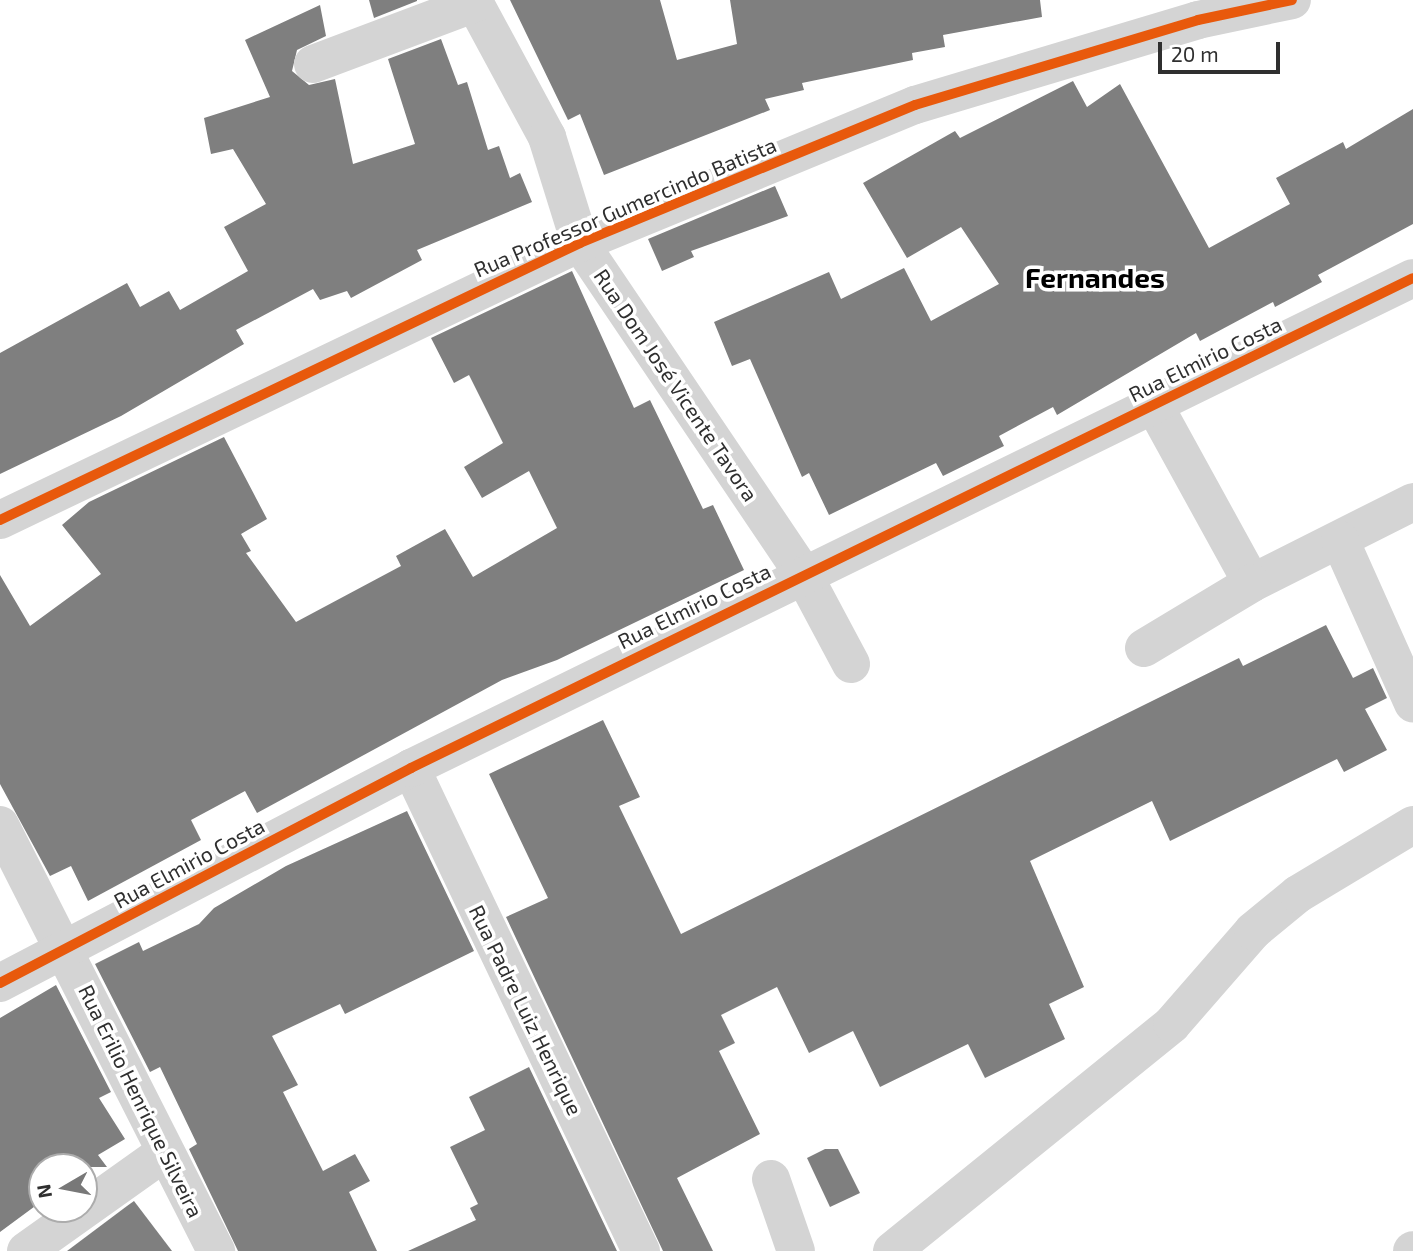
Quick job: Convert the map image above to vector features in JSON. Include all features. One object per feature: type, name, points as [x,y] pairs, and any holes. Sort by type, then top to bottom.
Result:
[{"type":"street","name":"Rua Professor Gumercindo Batista","points":[[0,520],[580,243],[915,105],[1198,20],[1292,0]]},
{"type":"street","name":"Rua Dom José Vicente Tavora","points":[[474,2],[547,137],[580,243],[803,574],[851,664]]},
{"type":"street","points":[[313,64],[474,2]]},
{"type":"street","name":"Rua Elmirio Costa","points":[[0,983],[411,768],[1413,278]]},
{"type":"street","points":[[1154,405],[1252,583]]},
{"type":"street","points":[[1144,648],[1252,583],[1413,502]]},
{"type":"street","points":[[1340,540],[1413,703]]},
{"type":"street","name":"Rua Padre Luiz Henrique","points":[[411,768],[641,1251]]},
{"type":"street","name":"Rua Erilio Henrique Silveira","points":[[0,825],[66,950],[164,1153],[216,1251]]},
{"type":"street","points":[[892,1251],[1172,1024],[1253,932],[1298,894],[1413,825]]},
{"type":"street","points":[[26,1251],[164,1153]]},
{"type":"street","points":[[771,1179],[796,1251]]},
{"type":"building","points":[[369,0],[417,0],[417,1],[374,18]]},
{"type":"building","points":[[510,0],[660,0],[677,60],[737,44],[730,0],[1040,0],[1042,17],[943,35],[945,47],[912,53],[913,60],[802,83],[804,90],[765,99],[770,110],[604,175],[580,114],[568,120]]},
{"type":"building","points":[[320,5],[326,36],[297,50],[292,71],[309,85],[335,79],[353,164],[415,144],[388,59],[441,39],[458,85],[467,82],[488,150],[499,146],[510,178],[520,173],[532,202],[417,250],[422,260],[351,298],[347,291],[320,300],[313,289],[236,330],[244,344],[121,416],[0,474],[0,353],[127,283],[140,307],[169,291],[180,310],[248,271],[224,227],[266,204],[233,149],[211,154],[204,118],[270,97],[245,40]]},
{"type":"building","points":[[1073,81],[1087,107],[1120,84],[1209,248],[1290,204],[1276,178],[1343,142],[1346,149],[1413,109],[1413,224],[1318,275],[1322,282],[1275,307],[1273,302],[1200,341],[1196,333],[1057,415],[1053,407],[999,436],[1004,446],[943,476],[936,463],[829,515],[809,473],[802,477],[750,359],[732,366],[714,322],[829,272],[841,299],[904,268],[931,321],[999,284],[961,227],[907,258],[863,183],[955,131],[960,138]]},
{"type":"building","points":[[775,186],[788,216],[691,251],[694,257],[662,271],[648,239]]},
{"type":"building","points":[[572,271],[634,408],[650,400],[703,509],[713,505],[744,570],[557,660],[502,680],[257,813],[245,791],[191,820],[201,840],[88,901],[71,866],[50,876],[0,784],[0,575],[30,626],[101,574],[62,525],[89,502],[224,437],[267,519],[241,534],[251,551],[246,553],[296,622],[401,566],[396,556],[445,529],[473,577],[557,528],[529,471],[482,498],[464,467],[503,443],[469,375],[454,383],[431,338]]},
{"type":"building","points":[[1326,625],[1353,678],[1373,668],[1387,698],[1365,709],[1387,750],[1344,772],[1337,759],[1170,841],[1152,801],[1030,861],[1084,987],[1049,1004],[1065,1039],[985,1078],[968,1044],[880,1087],[853,1031],[809,1053],[777,987],[721,1015],[735,1043],[719,1051],[760,1134],[677,1178],[713,1251],[663,1251],[506,917],[548,898],[489,774],[603,720],[640,797],[619,806],[681,934],[1239,658],[1243,666]]},
{"type":"building","points":[[407,811],[474,951],[345,1014],[340,1004],[272,1036],[298,1085],[283,1092],[323,1171],[355,1154],[370,1181],[349,1192],[377,1251],[238,1251],[189,1149],[197,1144],[160,1067],[150,1072],[95,964],[139,942],[143,951],[199,924],[214,908],[286,866]]},
{"type":"building","points":[[56,985],[111,1092],[99,1098],[125,1139],[98,1155],[28,1153],[28,1211],[0,1232],[0,1018]]},
{"type":"building","points":[[529,1067],[617,1251],[408,1251],[476,1220],[470,1208],[478,1204],[450,1147],[485,1130],[469,1097]]},
{"type":"building","points":[[825,1149],[838,1149],[860,1193],[830,1207],[807,1158]]},
{"type":"building","points":[[98,1155],[107,1167],[98,1167]]},
{"type":"building","points":[[134,1201],[172,1251],[67,1251],[127,1206]]},
{"type":"cycle path","points":[[0,520],[580,243],[915,105],[1198,20],[1292,0]]},
{"type":"cycle path","points":[[0,983],[411,768],[1413,278]]},
{"type":"district","name":"Fernandes","points":[[1095,277]]}]
